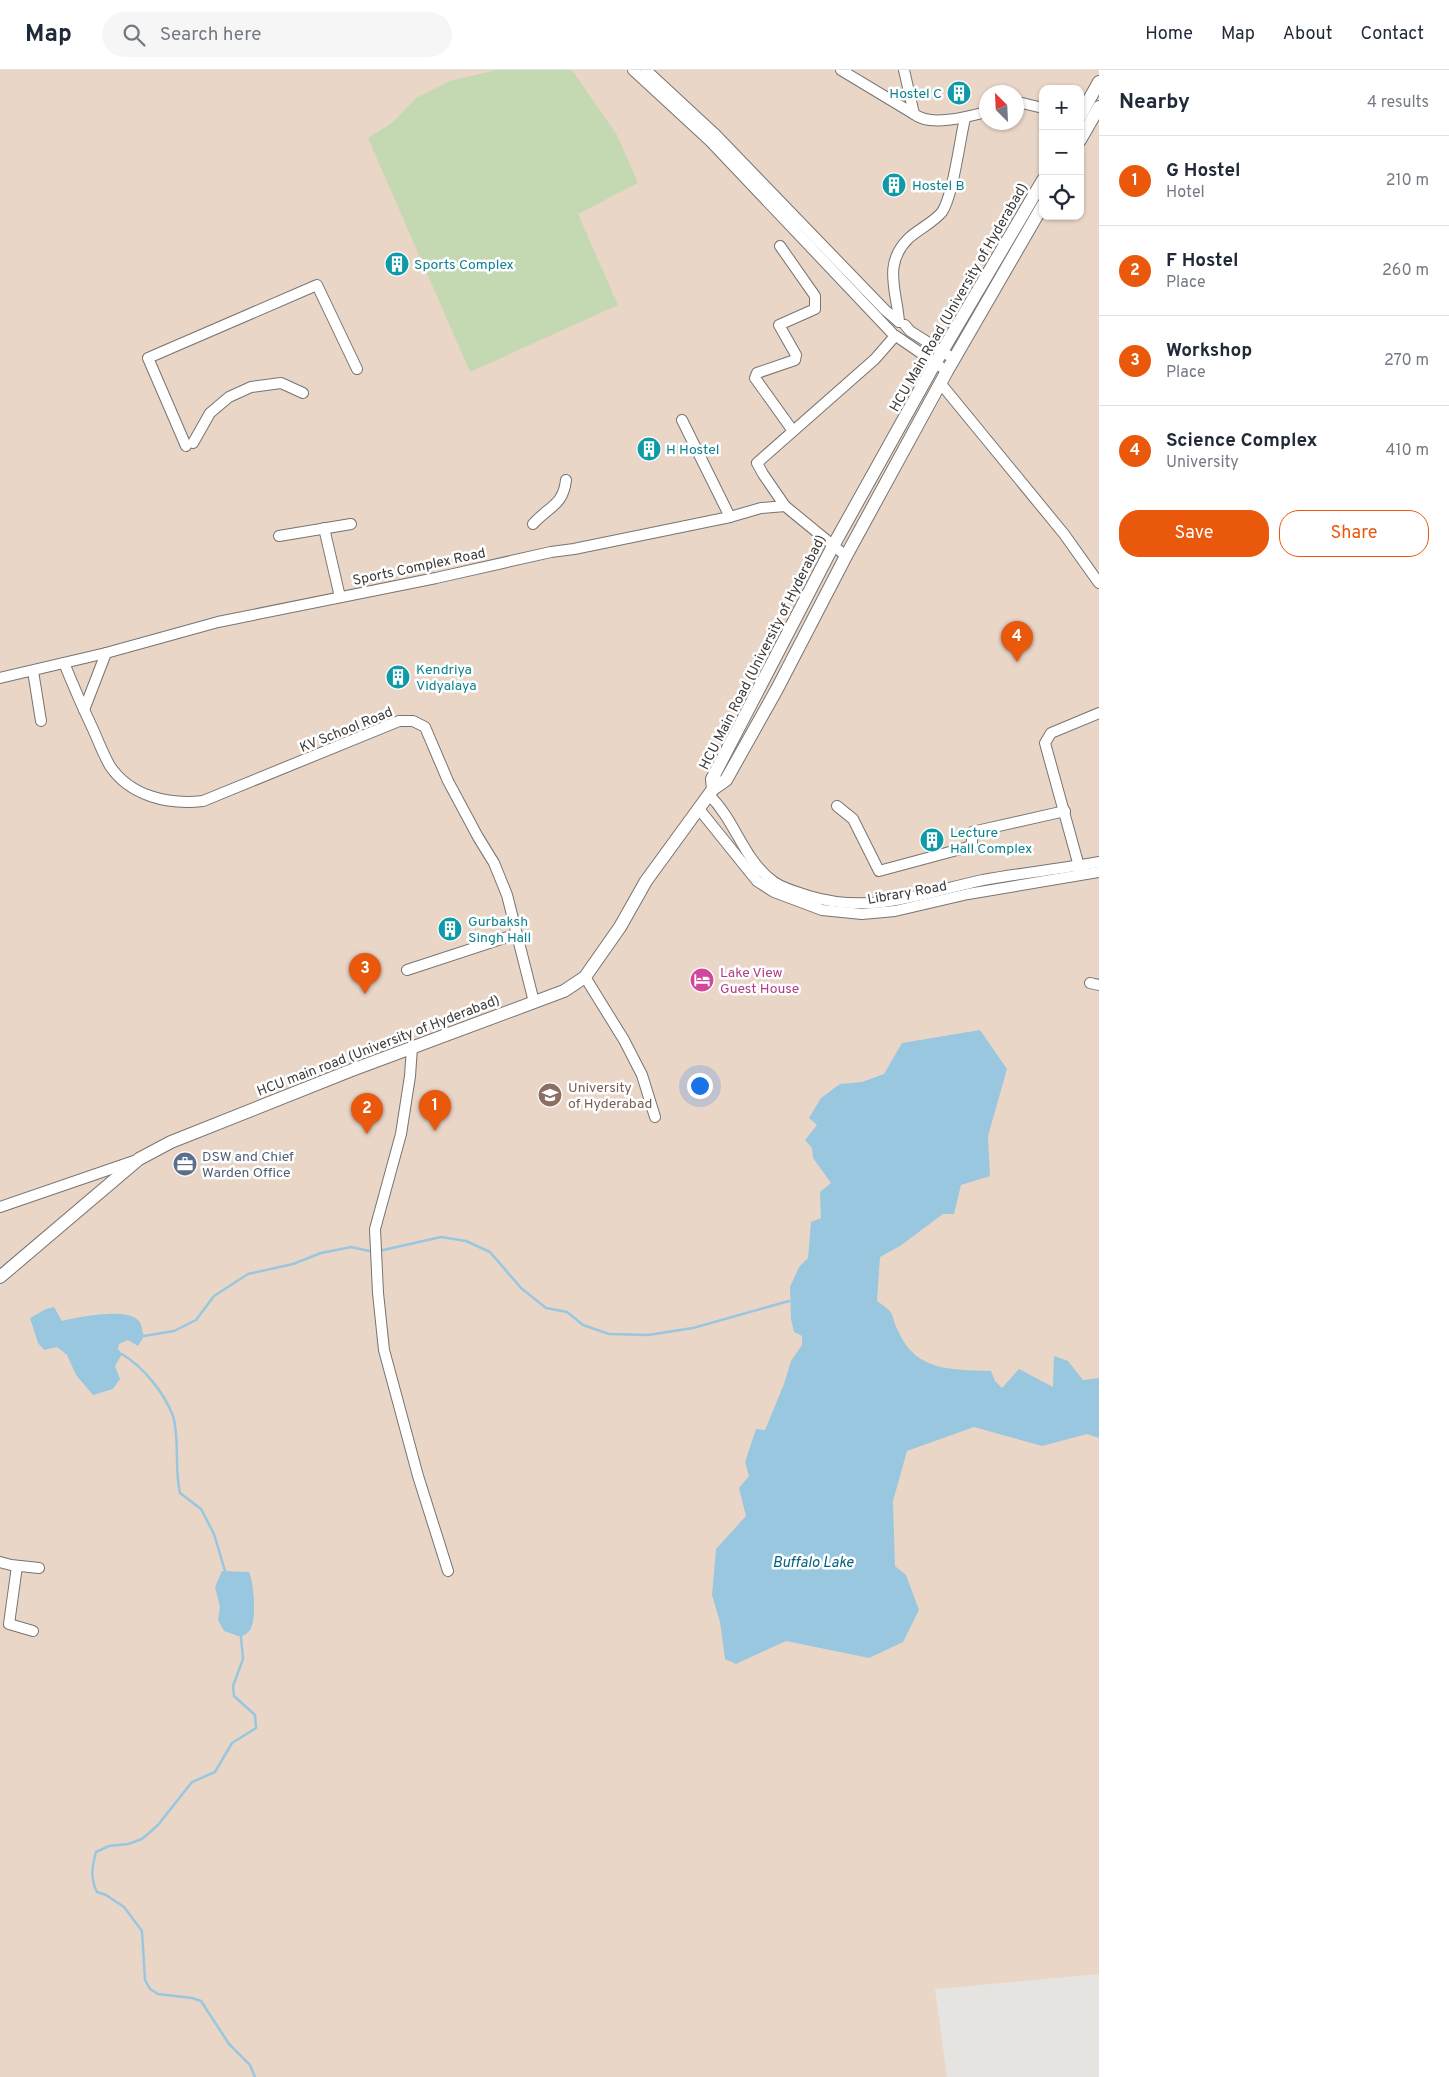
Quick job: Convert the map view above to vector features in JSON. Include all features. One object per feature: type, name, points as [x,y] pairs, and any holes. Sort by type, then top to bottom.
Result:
[{"type":"street","points":[[634,70],[713,138],[894,335],[948,371]]},
{"type":"street","points":[[646,70],[878,303],[902,324],[954,359]]},
{"type":"street","points":[[841,70],[920,119],[965,118],[979,114]]},
{"type":"street","points":[[904,70],[914,114]]},
{"type":"street","points":[[1084,109],[1099,82]]},
{"type":"street","points":[[1024,104],[1039,107]]},
{"type":"street","points":[[1084,133],[1099,107]]},
{"type":"street","points":[[902,324],[892,277],[894,262],[907,240],[942,212],[949,194],[965,118]]},
{"type":"street","name":"HCU Main Road (University of Hyderabad)","points":[[711,792],[712,779],[833,546],[935,364],[1039,187]]},
{"type":"street","name":"HCU Main Road (University of Hyderabad)","points":[[711,792],[726,780],[940,384],[1039,212]]},
{"type":"street","points":[[780,246],[815,296],[815,309],[779,325],[796,355],[795,360],[757,373],[756,378],[793,431]]},
{"type":"street","points":[[304,393],[281,383],[251,387],[229,397],[210,413],[190,444],[148,358],[317,285],[357,369]]},
{"type":"street","points":[[846,556],[785,506],[757,463],[875,359],[894,335],[893,325],[902,324]]},
{"type":"street","points":[[940,384],[1064,534],[1099,583]]},
{"type":"street","points":[[682,420],[730,517]]},
{"type":"street","points":[[533,524],[561,499],[566,480]]},
{"type":"street","name":"Sports Complex Road","points":[[0,678],[106,653],[218,622],[551,552],[730,517],[761,508],[785,506]]},
{"type":"street","points":[[278,536],[351,524]]},
{"type":"street","points":[[324,528],[340,597]]},
{"type":"street","points":[[84,710],[106,653]]},
{"type":"street","name":"KV School Road","points":[[64,663],[104,754],[119,776],[143,794],[156,798],[193,802],[214,797],[399,721],[413,721],[425,728],[452,789],[494,864],[507,895],[534,1002]]},
{"type":"street","points":[[33,671],[41,721]]},
{"type":"street","points":[[1080,871],[1045,742],[1051,733],[1099,713]]},
{"type":"street","points":[[711,792],[751,859],[765,874],[776,883],[822,900],[854,904],[890,902],[982,881],[1080,871],[1099,862]]},
{"type":"street","name":"HCU main road (University of Hyderabad)","points":[[0,1277],[139,1159],[171,1142],[412,1047],[564,991],[585,977],[620,927],[646,881],[711,792]]},
{"type":"street","points":[[837,806],[853,819],[879,871],[972,846],[972,832],[1065,811]]},
{"type":"street","name":"Library Road","points":[[699,809],[757,881],[774,892],[822,910],[862,914],[895,911],[1080,871],[1099,872]]},
{"type":"street","points":[[407,970],[517,934]]},
{"type":"street","points":[[585,977],[624,1040],[642,1075],[654,1117]]},
{"type":"street","points":[[412,1047],[402,1134],[375,1229],[378,1293],[384,1350],[418,1476],[448,1571]]},
{"type":"street","points":[[0,1207],[139,1159]]},
{"type":"street","points":[[0,1562],[39,1568]]},
{"type":"street","points":[[17,1566],[9,1624],[33,1631]]},
{"type":"shaded area","name":"University of Hyderabad","points":[[0,70],[1099,70],[1099,1974],[935,1989],[947,2077],[0,2077]]},
{"type":"green space","points":[[496,70],[572,70],[617,135],[638,183],[578,214],[618,305],[470,372],[368,138],[392,123],[416,98],[450,81]]},
{"type":"water","name":"Buffalo Lake","points":[[980,1030],[1007,1069],[988,1136],[990,1176],[961,1185],[954,1214],[943,1214],[900,1246],[880,1257],[877,1301],[892,1314],[898,1331],[906,1345],[925,1362],[949,1369],[991,1371],[995,1381],[1002,1388],[1019,1369],[1053,1387],[1054,1356],[1068,1361],[1083,1380],[1099,1378],[1099,1438],[1087,1434],[1042,1446],[974,1427],[907,1451],[893,1501],[895,1566],[906,1575],[919,1610],[903,1642],[869,1658],[786,1641],[736,1664],[725,1659],[720,1622],[712,1595],[716,1549],[746,1516],[739,1488],[749,1476],[745,1462],[756,1429],[765,1430],[784,1384],[791,1361],[802,1345],[802,1336],[794,1332],[791,1319],[790,1287],[799,1267],[808,1258],[811,1222],[821,1218],[820,1192],[831,1183],[813,1158],[812,1148],[805,1140],[817,1125],[809,1118],[821,1098],[840,1084],[862,1082],[884,1074],[902,1043]]},
{"type":"water","points":[[54,1307],[62,1321],[102,1314],[114,1314],[133,1317],[140,1322],[144,1336],[138,1346],[128,1340],[119,1344],[118,1349],[122,1354],[115,1366],[120,1379],[113,1389],[93,1395],[76,1375],[67,1355],[57,1347],[44,1350],[38,1343],[30,1318],[46,1309]]},
{"type":"water","points":[[222,1571],[249,1572],[251,1577],[254,1618],[250,1630],[241,1637],[224,1631],[218,1620],[220,1607],[215,1587]]},
{"type":"waterway","points":[[379,1251],[441,1237],[466,1241],[490,1252],[521,1288],[546,1308],[567,1312],[583,1325],[609,1334],[648,1335],[693,1328],[789,1301]]},
{"type":"waterway","points":[[144,1336],[174,1331],[196,1320],[214,1296],[248,1274],[293,1264],[321,1253],[351,1247],[374,1252]]},
{"type":"waterway","points":[[122,1354],[145,1373],[169,1407],[175,1425],[177,1474],[180,1493],[201,1509],[214,1534],[225,1571]]},
{"type":"waterway","points":[[241,1637],[243,1659],[233,1686],[234,1696],[255,1715],[256,1728],[232,1743],[215,1772],[192,1782],[158,1825],[142,1839],[128,1844],[109,1846],[96,1852],[92,1872],[97,1892],[106,1895],[124,1907],[142,1931],[145,1980],[150,1989],[158,1994],[192,1998],[201,2001],[229,2044],[250,2065],[255,2077]]},
{"type":"place","name":"Hostel C","points":[[959,93]]},
{"type":"place","name":"Hostel B","points":[[894,185]]},
{"type":"place","name":"Sports Complex","points":[[397,264]]},
{"type":"place","name":"H Hostel","points":[[649,449]]},
{"type":"place","name":"Science Complex","points":[[1017,662]]},
{"type":"place","name":"Kendriya Vidyalaya","points":[[398,677]]},
{"type":"place","name":"Lecture Hall Complex","points":[[932,840]]},
{"type":"place","name":"Gurbaksh Singh Hall","points":[[450,929]]},
{"type":"place","name":"Lake View Guest House","points":[[702,980]]},
{"type":"place","name":"Workshop","points":[[365,994]]},
{"type":"place","name":"University of Hyderabad","points":[[550,1095]]},
{"type":"place","name":"G Hostel","points":[[435,1131]]},
{"type":"place","name":"F Hostel","points":[[367,1134]]},
{"type":"place","name":"DSW and Chief Warden Office","points":[[185,1164]]}]
